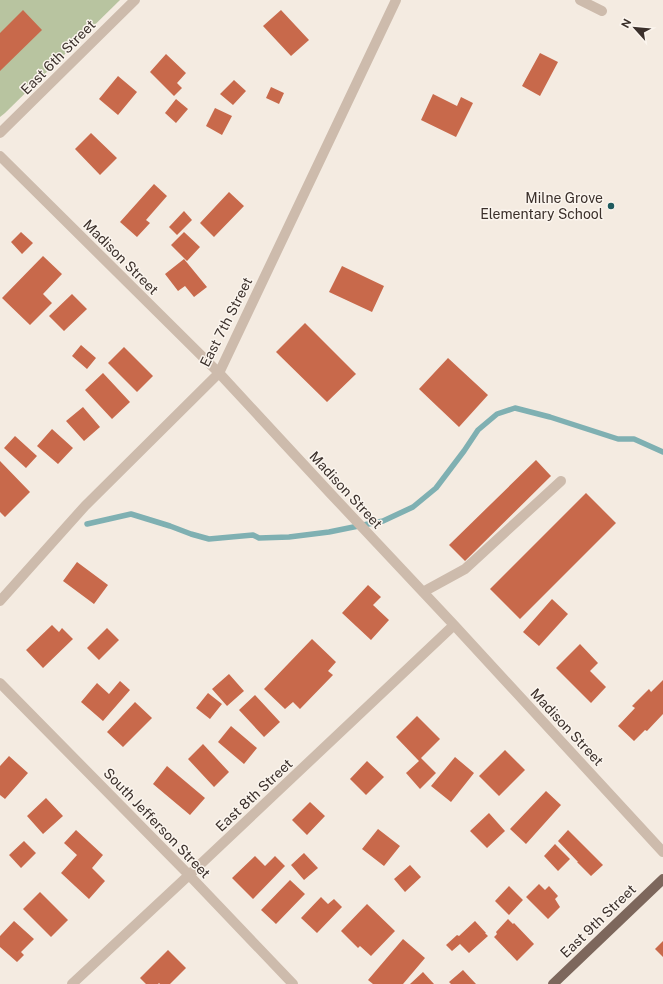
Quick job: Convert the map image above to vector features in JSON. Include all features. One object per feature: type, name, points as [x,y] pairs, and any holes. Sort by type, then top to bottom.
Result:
[{"type":"main road","name":"East 9th Street","points":[[553,984],[663,878]]},
{"type":"street","name":"East 6th Street","points":[[0,133],[135,0]]},
{"type":"street","name":"East 7th Street","points":[[0,601],[85,506],[219,373],[396,0]]},
{"type":"street","points":[[580,0],[602,11]]},
{"type":"street","name":"Madison Street","points":[[0,156],[219,373],[663,852]]},
{"type":"street","points":[[423,592],[465,570],[561,481]]},
{"type":"street","name":"East 8th Street","points":[[72,984],[454,625]]},
{"type":"street","name":"South Jefferson Street","points":[[0,683],[189,875],[293,984]]},
{"type":"green space","points":[[0,0],[120,0],[0,117]]},
{"type":"building","points":[[23,10],[42,30],[0,71],[0,33]]},
{"type":"building","points":[[281,10],[309,40],[291,56],[263,26]]},
{"type":"building","points":[[540,53],[558,62],[540,96],[522,86]]},
{"type":"building","points":[[166,54],[186,73],[177,83],[182,88],[174,96],[150,72]]},
{"type":"building","points":[[118,76],[137,92],[118,115],[99,99]]},
{"type":"building","points":[[234,80],[246,91],[233,105],[220,94]]},
{"type":"building","points":[[271,87],[284,93],[279,104],[266,98]]},
{"type":"building","points":[[433,94],[457,106],[461,97],[473,103],[456,137],[421,120]]},
{"type":"building","points":[[176,99],[188,109],[176,123],[165,113]]},
{"type":"building","points":[[215,108],[232,116],[222,135],[206,126]]},
{"type":"building","points":[[91,133],[117,158],[100,175],[75,149]]},
{"type":"building","points":[[154,184],[167,196],[146,220],[150,223],[137,237],[120,222]]},
{"type":"building","points":[[229,192],[244,206],[214,237],[200,223]]},
{"type":"building","points":[[184,211],[192,220],[177,235],[169,227]]},
{"type":"building","points":[[21,232],[33,243],[22,254],[11,242]]},
{"type":"building","points":[[184,232],[200,247],[187,261],[171,245]]},
{"type":"building","points":[[43,256],[62,274],[43,294],[52,303],[30,325],[2,298]]},
{"type":"building","points":[[184,259],[207,287],[194,297],[185,286],[178,291],[165,274]]},
{"type":"building","points":[[342,266],[384,286],[372,312],[329,292]]},
{"type":"building","points":[[72,294],[87,309],[64,331],[49,316]]},
{"type":"building","points":[[305,323],[356,374],[327,402],[276,352]]},
{"type":"building","points":[[81,345],[96,358],[87,369],[72,356]]},
{"type":"building","points":[[124,347],[153,376],[137,392],[108,363]]},
{"type":"building","points":[[448,358],[488,395],[459,427],[419,389]]},
{"type":"building","points":[[103,373],[130,402],[112,419],[85,390]]},
{"type":"building","points":[[83,407],[100,427],[84,441],[66,421]]},
{"type":"building","points":[[52,429],[73,448],[58,464],[37,446]]},
{"type":"building","points":[[15,436],[37,456],[26,468],[4,448]]},
{"type":"building","points":[[536,460],[551,476],[465,561],[449,545]]},
{"type":"building","points":[[0,461],[30,492],[5,517],[0,512]]},
{"type":"building","points":[[586,493],[616,523],[520,619],[490,589]]},
{"type":"building","points":[[77,562],[108,585],[94,604],[63,581]]},
{"type":"building","points":[[368,585],[381,597],[373,605],[389,620],[371,640],[342,613]]},
{"type":"building","points":[[552,599],[568,614],[539,646],[523,632]]},
{"type":"building","points":[[52,625],[59,632],[62,628],[73,639],[43,668],[26,650]]},
{"type":"building","points":[[107,628],[119,640],[99,660],[87,648]]},
{"type":"building","points":[[312,639],[336,662],[328,671],[333,675],[300,709],[293,702],[285,709],[264,689]]},
{"type":"building","points":[[580,644],[598,663],[590,671],[606,687],[591,703],[556,668]]},
{"type":"building","points":[[229,674],[244,691],[227,706],[212,689]]},
{"type":"building","points":[[663,680],[663,714],[647,731],[645,730],[634,741],[618,726],[635,708],[632,706],[649,689],[651,692]]},
{"type":"building","points":[[120,681],[130,690],[103,721],[81,702],[97,683],[109,694]]},
{"type":"building","points":[[208,693],[222,704],[210,719],[196,708]]},
{"type":"building","points":[[255,695],[280,722],[264,737],[239,710]]},
{"type":"building","points":[[135,702],[152,718],[123,747],[107,732]]},
{"type":"building","points":[[417,716],[440,739],[421,758],[436,773],[420,789],[406,773],[419,761],[396,737]]},
{"type":"building","points":[[231,726],[257,748],[244,764],[218,742]]},
{"type":"building","points":[[203,744],[229,772],[214,787],[188,759]]},
{"type":"building","points":[[505,750],[525,770],[499,796],[479,776]]},
{"type":"building","points":[[9,756],[28,773],[5,799],[0,795],[0,766]]},
{"type":"building","points":[[455,757],[474,773],[451,802],[431,786]]},
{"type":"building","points":[[367,761],[384,777],[366,795],[350,779]]},
{"type":"building","points":[[167,766],[205,798],[190,815],[153,784]]},
{"type":"building","points":[[546,791],[561,805],[526,844],[510,829]]},
{"type":"building","points":[[46,798],[63,816],[43,834],[27,816]]},
{"type":"building","points":[[310,802],[325,816],[307,835],[292,820]]},
{"type":"building","points":[[489,813],[505,831],[487,848],[470,831]]},
{"type":"building","points":[[378,829],[400,846],[384,866],[362,849]]},
{"type":"building","points":[[76,830],[103,855],[92,868],[105,881],[89,899],[61,873],[77,855],[64,843]]},
{"type":"building","points":[[568,830],[603,865],[591,876],[558,841]]},
{"type":"building","points":[[24,841],[36,853],[21,868],[9,855]]},
{"type":"building","points":[[555,844],[570,859],[558,871],[544,856]]},
{"type":"building","points":[[304,853],[318,868],[304,880],[291,865]]},
{"type":"building","points":[[255,856],[265,866],[275,856],[285,866],[253,899],[232,878]]},
{"type":"building","points":[[410,865],[421,877],[405,892],[394,879]]},
{"type":"building","points":[[290,880],[305,894],[276,924],[261,910]]},
{"type":"building","points":[[539,884],[545,890],[549,886],[558,896],[555,899],[560,907],[548,919],[526,897]]},
{"type":"building","points":[[509,886],[523,900],[509,915],[495,901]]},
{"type":"building","points":[[40,892],[68,920],[51,937],[23,909]]},
{"type":"building","points":[[321,897],[328,904],[334,899],[342,907],[317,933],[301,918]]},
{"type":"building","points":[[367,904],[395,931],[371,956],[360,946],[358,948],[341,931]]},
{"type":"building","points":[[508,919],[513,924],[514,923],[534,944],[517,961],[494,937],[497,934],[496,932]]},
{"type":"building","points":[[14,921],[34,939],[21,952],[24,955],[17,962],[0,947],[0,936]]},
{"type":"building","points":[[475,921],[488,936],[469,953],[460,944],[452,951],[446,945],[457,935],[459,936]]},
{"type":"building","points":[[403,939],[425,958],[403,984],[373,984],[368,980]]},
{"type":"building","points":[[663,941],[663,957],[655,949]]},
{"type":"building","points":[[168,950],[186,968],[170,984],[146,984],[140,978]]},
{"type":"building","points":[[463,970],[476,984],[451,984],[449,982]]},
{"type":"building","points":[[423,972],[434,984],[410,984]]},
{"type":"waterway","points":[[87,524],[131,514],[209,539],[253,535],[259,538],[289,537],[329,532],[383,521],[413,507],[436,488],[478,430],[497,414],[515,408],[550,417],[618,439],[634,439],[663,452]]},
{"type":"place","name":"Milne Grove Elementary School","points":[[611,206]]}]
